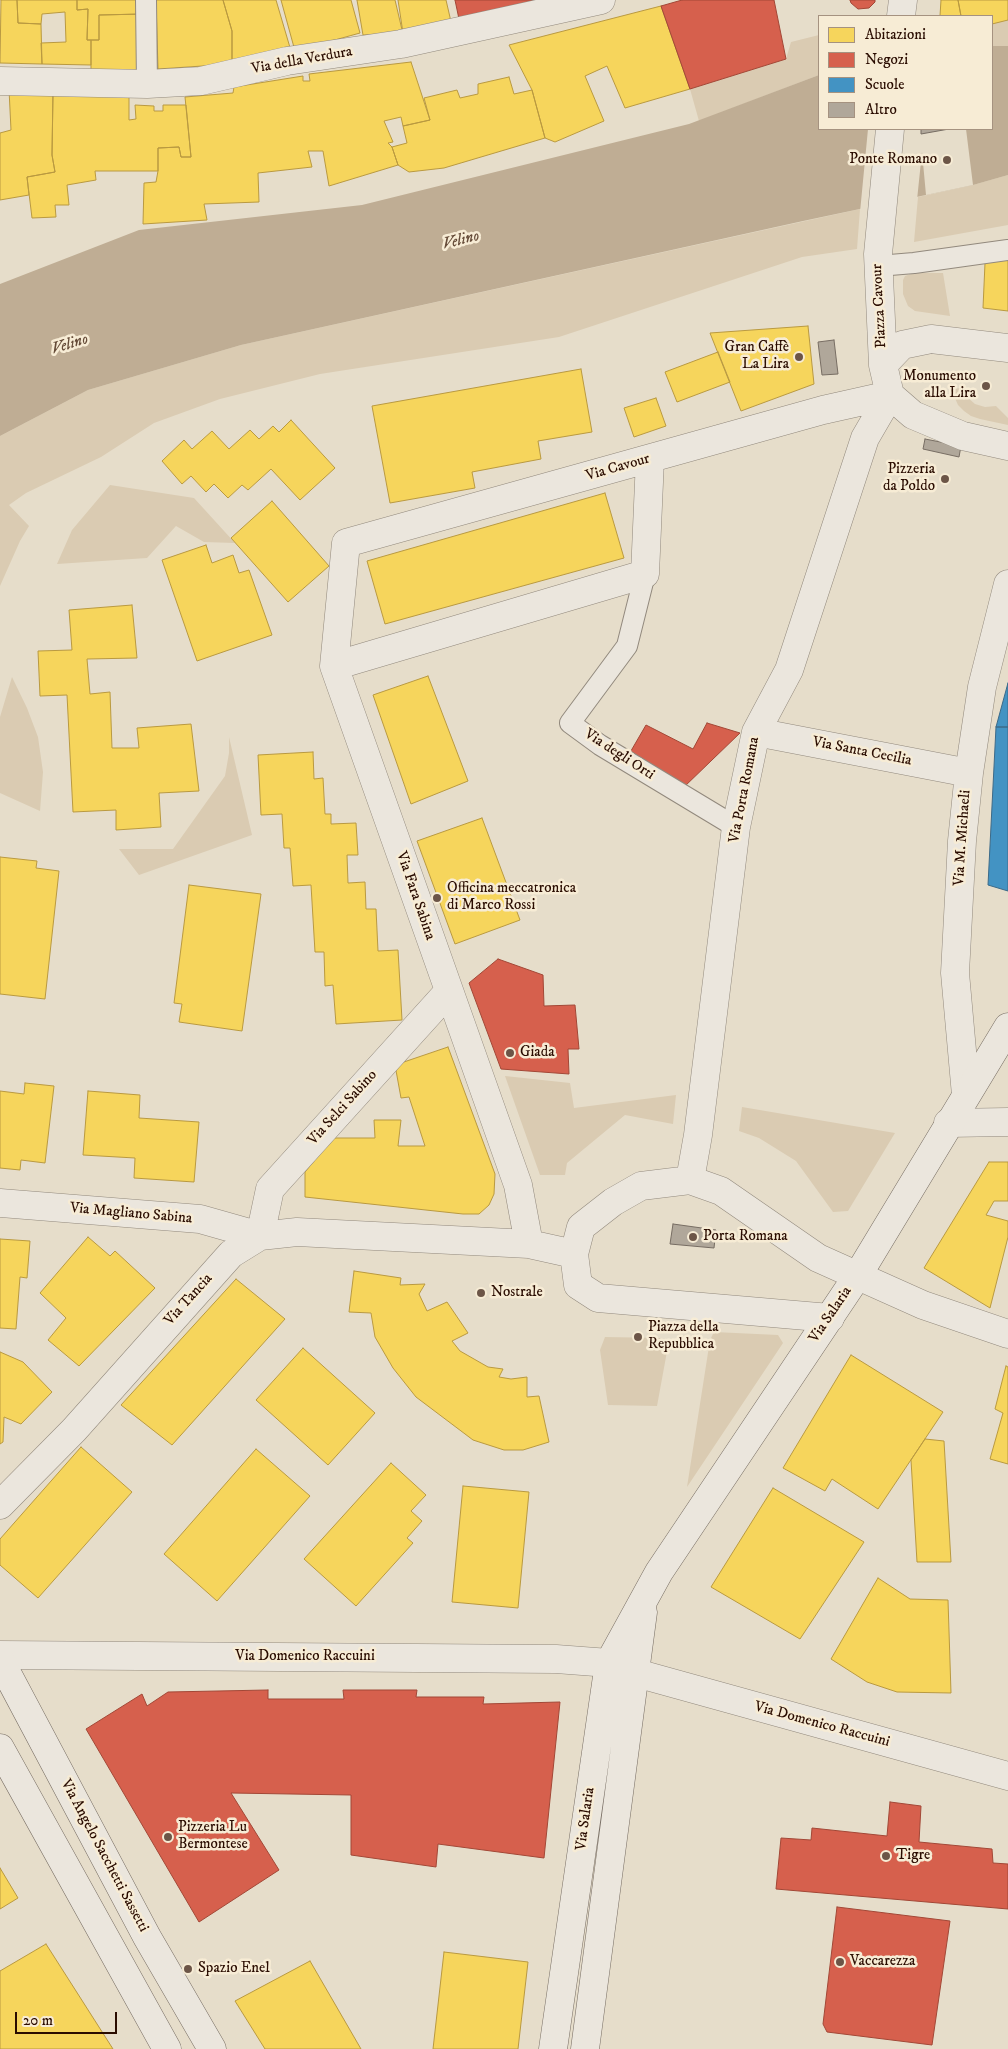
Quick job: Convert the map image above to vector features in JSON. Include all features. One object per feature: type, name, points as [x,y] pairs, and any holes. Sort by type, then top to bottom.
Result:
[{"type":"street","name":"Via della Verdura","points":[[0,81],[148,84],[202,81],[287,61],[401,44],[601,0]]},
{"type":"street","points":[[901,15],[903,0]]},
{"type":"street","name":"Piazza Cavour","points":[[890,130],[878,256],[883,365],[890,395]]},
{"type":"street","name":"Piazza Cavour","points":[[883,365],[902,345],[932,339],[1008,348]]},
{"type":"street","points":[[890,395],[913,415],[963,436],[1008,446]]},
{"type":"street","name":"Via Cavour","points":[[346,543],[823,410],[890,395]]},
{"type":"street","name":"Via Porta Romana","points":[[690,1180],[698,1134],[736,827],[756,732],[789,670],[865,438],[890,395]]},
{"type":"street","name":"Via degli Orti","points":[[645,574],[650,458]]},
{"type":"street","name":"Via Fara Sabina","points":[[346,543],[334,666],[518,1185],[529,1244]]},
{"type":"street","points":[[334,666],[645,574]]},
{"type":"street","name":"Via M. Michaeli","points":[[966,1095],[955,973],[962,841],[969,773],[982,687],[1008,584]]},
{"type":"street","name":"Via Santa Cecilia","points":[[756,732],[969,773]]},
{"type":"street","name":"Via Selci Sabino","points":[[260,1236],[270,1189],[449,991]]},
{"type":"street","name":"Via Salaria","points":[[553,2049],[609,1662],[659,1572],[858,1275],[948,1123],[1008,1027]]},
{"type":"street","points":[[948,1123],[1008,1122]]},
{"type":"street","points":[[830,1318],[598,1298],[578,1285],[574,1254],[581,1227],[613,1202],[641,1186],[690,1180],[721,1191],[818,1258],[924,1305],[1008,1334]]},
{"type":"street","name":"Via Magliano Sabina","points":[[0,1203],[200,1219],[260,1236]]},
{"type":"street","name":"Via Tancia","points":[[0,1505],[74,1430],[231,1254],[260,1236],[297,1232],[529,1244]]},
{"type":"street","points":[[529,1244],[574,1254]]},
{"type":"street","name":"Via Salaria","points":[[585,2049],[645,1598]]},
{"type":"street","name":"Via Domenico Raccuini","points":[[0,1655],[556,1659],[609,1662]]},
{"type":"street","name":"Via Angelo Sacchetti Sassetti","points":[[0,1660],[148,1937],[212,2049]]},
{"type":"street","name":"Via Domenico Raccuini","points":[[636,1673],[1008,1776]]},
{"type":"street","points":[[0,1748],[167,2049]]},
{"type":"lane","points":[[146,0],[148,84]]},
{"type":"lane","points":[[878,256],[914,263],[1008,250]]},
{"type":"lane","name":"Via degli Orti","points":[[645,574],[627,646],[570,723],[600,745],[736,827]]},
{"type":"shaded area","points":[[1008,20],[1008,46],[993,46],[993,24]]},
{"type":"shaded area","points":[[818,35],[818,75],[699,121],[690,89],[786,59],[791,42]]},
{"type":"shaded area","points":[[1008,175],[1008,225],[914,242],[918,197]]},
{"type":"shaded area","points":[[860,209],[857,249],[802,257],[559,337],[320,374],[220,399],[154,423],[101,457],[26,493],[9,505],[29,526],[20,541],[0,586],[0,436],[88,390],[241,345]]},
{"type":"shaded area","points":[[914,273],[943,273],[950,316],[915,311],[908,306],[903,294],[903,280],[905,276]]},
{"type":"shaded area","points":[[964,388],[967,397],[975,404],[985,407],[996,406],[1008,418],[1008,425],[980,419],[964,411],[958,405],[951,389]]},
{"type":"shaded area","points":[[110,485],[194,498],[235,543],[204,542],[176,526],[147,558],[57,564],[72,530]]},
{"type":"shaded area","points":[[12,677],[38,737],[43,772],[40,811],[0,793],[0,717]]},
{"type":"shaded area","points":[[229,737],[252,835],[139,875],[119,849],[173,849],[225,776],[229,753]]},
{"type":"shaded area","points":[[505,1076],[570,1083],[574,1108],[676,1095],[673,1124],[625,1115],[567,1163],[565,1175],[540,1175]]},
{"type":"shaded area","points":[[742,1107],[895,1133],[848,1211],[833,1212],[796,1161],[759,1138],[739,1131]]},
{"type":"shaded area","points":[[714,1332],[778,1335],[783,1343],[687,1487],[710,1340]]},
{"type":"shaded area","points":[[605,1337],[660,1338],[668,1346],[657,1406],[608,1405],[600,1350]]},
{"type":"water","name":"Velino","points":[[993,46],[1008,46],[1008,175],[973,185],[241,345],[88,390],[0,436],[0,284],[139,230],[362,205],[689,124],[818,75],[818,130],[993,130]]},
{"type":"pier","points":[[868,130],[966,130],[973,185],[926,195],[922,152],[917,200],[860,212]]},
{"type":"building: Abitazioni","points":[[1,0],[17,0],[18,23],[41,24],[42,64],[0,63]]},
{"type":"building: Abitazioni","points":[[17,0],[77,0],[77,10],[88,9],[87,40],[91,40],[91,65],[42,64],[41,43],[66,42],[65,12],[42,14],[41,24],[18,23]]},
{"type":"building: Abitazioni","points":[[77,0],[142,0],[143,14],[99,15],[99,40],[87,40],[88,9],[77,10]]},
{"type":"building: Abitazioni","points":[[156,0],[223,0],[232,31],[232,64],[158,69]]},
{"type":"building: Abitazioni","points":[[223,0],[276,0],[291,51],[232,64],[232,31]]},
{"type":"building: Abitazioni","points":[[281,0],[351,0],[360,33],[295,51]]},
{"type":"building: Abitazioni","points":[[357,0],[395,0],[403,34],[363,35]]},
{"type":"building: Abitazioni","points":[[398,0],[446,0],[452,26],[403,33]]},
{"type":"building: Abitazioni","points":[[941,0],[958,0],[961,15],[940,15]]},
{"type":"building: Abitazioni","points":[[958,0],[1008,0],[1008,20],[993,24],[993,15],[961,15]]},
{"type":"building: Abitazioni","points":[[661,6],[690,89],[625,108],[607,66],[585,76],[604,121],[555,142],[545,138],[532,90],[509,45]]},
{"type":"building: Abitazioni","points":[[143,14],[145,72],[91,71],[91,40],[99,40],[99,15]]},
{"type":"building: Abitazioni","points":[[411,62],[430,120],[403,126],[401,117],[384,121],[393,142],[388,143],[392,147],[398,165],[329,186],[323,151],[308,151],[312,167],[258,173],[259,202],[204,204],[207,220],[143,224],[144,183],[156,182],[158,148],[179,147],[181,157],[191,157],[185,97],[233,93],[234,87],[303,76],[303,81],[310,81],[309,74]]},
{"type":"building: Abitazioni","points":[[509,77],[514,94],[532,90],[545,138],[444,168],[409,172],[398,165],[392,147],[407,143],[403,126],[430,120],[424,98],[457,90],[460,98],[478,94],[478,84]]},
{"type":"building: Abitazioni","points":[[9,89],[53,89],[52,155],[55,172],[27,177],[29,195],[0,200],[0,133],[11,130]]},
{"type":"building: Abitazioni","points":[[129,91],[129,120],[136,119],[135,105],[154,106],[154,111],[163,111],[163,105],[186,105],[191,157],[181,157],[179,147],[158,148],[158,171],[95,171],[96,180],[67,185],[69,205],[55,205],[56,217],[32,218],[27,177],[55,172],[52,155],[53,94]]},
{"type":"building: Abitazioni","points":[[1008,256],[1008,311],[983,308],[985,263]]},
{"type":"building: Abitazioni","points":[[808,326],[814,384],[741,411],[710,333]]},
{"type":"building: Abitazioni","points":[[718,352],[730,382],[677,402],[665,372]]},
{"type":"building: Abitazioni","points":[[581,369],[592,432],[538,441],[541,459],[472,472],[475,488],[390,503],[372,406]]},
{"type":"building: Abitazioni","points":[[656,398],[666,426],[634,437],[624,408]]},
{"type":"building: Abitazioni","points":[[291,420],[335,468],[300,500],[271,469],[248,490],[242,485],[228,498],[214,484],[206,492],[191,476],[182,484],[162,461],[184,440],[192,449],[212,431],[229,449],[250,430],[259,439],[273,426],[279,432]]},
{"type":"building: Abitazioni","points":[[605,493],[624,558],[385,624],[367,561]]},
{"type":"building: Abitazioni","points":[[272,501],[329,566],[288,602],[231,538]]},
{"type":"building: Abitazioni","points":[[206,545],[212,563],[233,555],[239,573],[249,570],[272,635],[197,661],[162,560]]},
{"type":"building: Abitazioni","points":[[132,605],[137,658],[87,659],[90,694],[110,692],[112,748],[139,748],[137,728],[191,724],[199,791],[159,793],[161,827],[116,830],[116,810],[73,812],[67,695],[40,696],[38,651],[72,650],[69,610]]},
{"type":"building: Abitazioni","points":[[428,676],[468,781],[411,804],[373,695]]},
{"type":"building: Abitazioni","points":[[313,752],[314,779],[323,778],[325,814],[331,814],[331,824],[356,823],[358,855],[347,855],[348,883],[365,882],[366,909],[376,909],[378,951],[398,950],[402,1020],[336,1024],[333,985],[325,986],[324,952],[315,952],[311,885],[293,886],[290,848],[284,848],[282,814],[261,815],[258,755]]},
{"type":"building: Abitazioni","points":[[482,818],[520,920],[455,944],[417,841]]},
{"type":"building: Abitazioni","points":[[0,857],[37,861],[36,868],[59,871],[45,999],[0,994]]},
{"type":"building: Abitazioni","points":[[189,885],[261,894],[242,1031],[179,1022],[182,1004],[174,1003]]},
{"type":"building: Abitazioni","points":[[448,1047],[495,1174],[494,1194],[489,1205],[479,1214],[463,1214],[305,1197],[305,1172],[333,1138],[375,1138],[374,1120],[401,1120],[398,1146],[425,1146],[409,1097],[401,1098],[395,1065]]},
{"type":"building: Abitazioni","points":[[25,1083],[54,1086],[45,1163],[21,1160],[20,1170],[0,1168],[0,1091],[24,1094]]},
{"type":"building: Abitazioni","points":[[88,1091],[140,1095],[139,1118],[199,1122],[194,1182],[134,1178],[135,1158],[83,1155]]},
{"type":"building: Abitazioni","points":[[989,1162],[1008,1162],[1008,1201],[994,1201],[986,1215],[1008,1221],[1008,1237],[990,1308],[924,1268]]},
{"type":"building: Abitazioni","points":[[88,1237],[110,1256],[115,1251],[155,1288],[79,1366],[48,1340],[66,1318],[40,1293]]},
{"type":"building: Abitazioni","points":[[0,1239],[30,1241],[27,1278],[20,1277],[16,1329],[0,1328]]},
{"type":"building: Abitazioni","points":[[354,1271],[401,1278],[400,1285],[425,1284],[419,1294],[427,1311],[447,1302],[468,1333],[452,1341],[460,1351],[488,1367],[503,1369],[499,1377],[511,1379],[527,1377],[527,1397],[539,1396],[549,1442],[523,1450],[504,1450],[473,1440],[416,1397],[393,1368],[375,1337],[371,1313],[349,1312]]},
{"type":"building: Abitazioni","points":[[236,1279],[285,1319],[172,1445],[121,1405]]},
{"type":"building: Abitazioni","points":[[303,1348],[375,1413],[328,1465],[256,1400]]},
{"type":"building: Abitazioni","points":[[0,1352],[23,1362],[52,1392],[21,1424],[4,1417],[3,1442],[0,1444]]},
{"type":"building: Abitazioni","points":[[851,1355],[943,1412],[878,1509],[832,1479],[825,1491],[783,1468]]},
{"type":"building: Abitazioni","points":[[1006,1366],[1008,1367],[1008,1464],[990,1459],[1003,1413],[995,1409]]},
{"type":"building: Abitazioni","points":[[925,1439],[944,1441],[951,1562],[917,1562],[911,1460]]},
{"type":"building: Abitazioni","points":[[81,1447],[132,1492],[38,1598],[0,1565],[0,1539]]},
{"type":"building: Abitazioni","points":[[256,1449],[310,1496],[217,1601],[164,1554]]},
{"type":"building: Abitazioni","points":[[391,1463],[426,1495],[411,1511],[422,1521],[407,1538],[413,1543],[356,1606],[304,1559]]},
{"type":"building: Abitazioni","points":[[463,1486],[529,1492],[518,1608],[452,1602]]},
{"type":"building: Abitazioni","points":[[773,1488],[864,1542],[800,1639],[711,1587]]},
{"type":"building: Abitazioni","points":[[878,1578],[910,1599],[948,1600],[951,1693],[897,1692],[867,1682],[831,1659]]},
{"type":"building: Abitazioni","points":[[0,1868],[18,1898],[0,1909]]},
{"type":"building: Abitazioni","points":[[46,1944],[113,2049],[0,2049],[0,1971]]},
{"type":"building: Abitazioni","points":[[444,1952],[528,1962],[518,2049],[433,2049]]},
{"type":"building: Abitazioni","points":[[310,1961],[361,2049],[265,2049],[235,2001]]},
{"type":"building: Negozi","points":[[455,0],[541,0],[459,19]]},
{"type":"building: Negozi","points":[[682,0],[774,0],[786,59],[690,89],[661,6]]},
{"type":"building: Negozi","points":[[850,0],[875,0],[875,2],[869,8],[858,9]]},
{"type":"building: Negozi","points":[[707,723],[740,733],[683,788],[628,756],[646,725],[693,749]]},
{"type":"building: Negozi","points":[[498,959],[543,975],[544,1006],[575,1005],[579,1049],[568,1049],[569,1074],[501,1069],[469,983]]},
{"type":"building: Negozi","points":[[268,1690],[268,1699],[344,1699],[343,1690],[417,1690],[416,1697],[484,1697],[483,1704],[560,1702],[544,1858],[438,1844],[436,1867],[351,1855],[351,1795],[231,1793],[279,1870],[199,1922],[86,1729],[142,1694],[147,1706],[168,1692]]},
{"type":"building: Negozi","name":"Tigre","points":[[890,1802],[921,1806],[919,1842],[992,1849],[993,1863],[1008,1864],[1008,1909],[776,1889],[781,1838],[811,1840],[812,1828],[887,1836]]},
{"type":"building: Negozi","points":[[837,1907],[950,1921],[932,2045],[827,2032],[823,2024]]},
{"type":"building: Scuole","points":[[1008,683],[1008,727],[996,727]]},
{"type":"building: Scuole","points":[[996,727],[1008,727],[1008,891],[988,885]]},
{"type":"building: Altro","name":"Ponte Romano","points":[[921,130],[943,130],[921,134]]},
{"type":"building: Altro","points":[[834,340],[838,374],[822,375],[818,342]]},
{"type":"building: Altro","points":[[925,439],[961,446],[959,457],[923,449]]},
{"type":"building: Altro","name":"Porta Romana","points":[[673,1224],[716,1230],[714,1248],[670,1244]]},
{"type":"place","name":"Ponte Romano","points":[[947,160]]},
{"type":"place","name":"Gran Caffè La Lira","points":[[799,357]]},
{"type":"place","name":"Monumento alla Lira","points":[[986,386]]},
{"type":"place","name":"Pizzeria da Poldo","points":[[945,479]]},
{"type":"place","name":"Officina meccatronica di Marco Rossi","points":[[437,898]]},
{"type":"place","name":"Giada","points":[[510,1053]]},
{"type":"place","name":"Porta Romana","points":[[693,1237]]},
{"type":"place","name":"Nostrale","points":[[481,1293]]},
{"type":"place","name":"Piazza della Repubblica","points":[[638,1337]]},
{"type":"place","name":"Pizzeria Lu Bermontese","points":[[168,1837]]},
{"type":"place","name":"Tigre","points":[[886,1856]]},
{"type":"place","name":"Vaccarezza","points":[[840,1962]]},
{"type":"place","name":"Spazio Enel","points":[[188,1969]]}]
